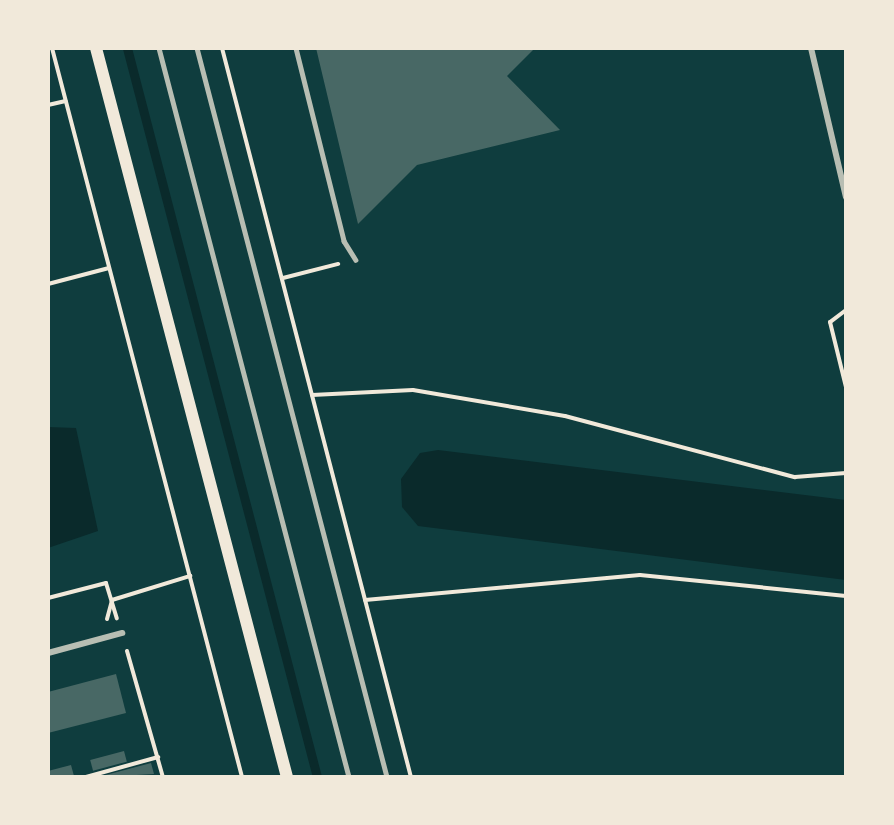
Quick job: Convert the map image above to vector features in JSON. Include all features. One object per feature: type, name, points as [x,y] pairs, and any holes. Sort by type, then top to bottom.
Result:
[{"type":"main road","points":[[96,48],[287,777]]},
{"type":"street","points":[[811,48],[846,197]]},
{"type":"street","points":[[48,653],[122,633]]},
{"type":"lane","points":[[159,48],[349,777]]},
{"type":"lane","points":[[197,48],[387,777]]},
{"type":"lane","points":[[296,48],[345,241],[356,260]]},
{"type":"path","points":[[52,48],[242,777]]},
{"type":"path","points":[[222,48],[411,777]]},
{"type":"path","points":[[48,105],[66,101]]},
{"type":"path","points":[[283,278],[356,260]]},
{"type":"path","points":[[48,284],[110,268]]},
{"type":"path","points":[[846,310],[830,322],[846,387]]},
{"type":"path","points":[[312,395],[413,390],[565,416],[795,477],[846,473]]},
{"type":"path","points":[[365,600],[640,575],[846,596]]},
{"type":"path","points":[[112,600],[190,576]]},
{"type":"path","points":[[48,598],[106,583],[163,777]]},
{"type":"path","points":[[102,639],[112,600]]},
{"type":"path","points":[[86,777],[158,758]]},
{"type":"water","points":[[48,427],[76,428],[98,531],[48,548]]},
{"type":"water","points":[[438,450],[846,500],[846,580],[418,526],[402,507],[401,479],[420,453]]},
{"type":"building","points":[[316,48],[535,48],[507,76],[560,130],[417,165],[358,224]]},
{"type":"building","points":[[116,674],[126,713],[48,733],[48,692]]},
{"type":"building","points":[[124,751],[127,762],[93,771],[90,760]]},
{"type":"building","points":[[151,763],[154,774],[102,777],[102,776]]},
{"type":"building","points":[[71,765],[74,776],[48,777],[48,771]]},
{"type":"waterway","points":[[127,48],[317,777]]}]
